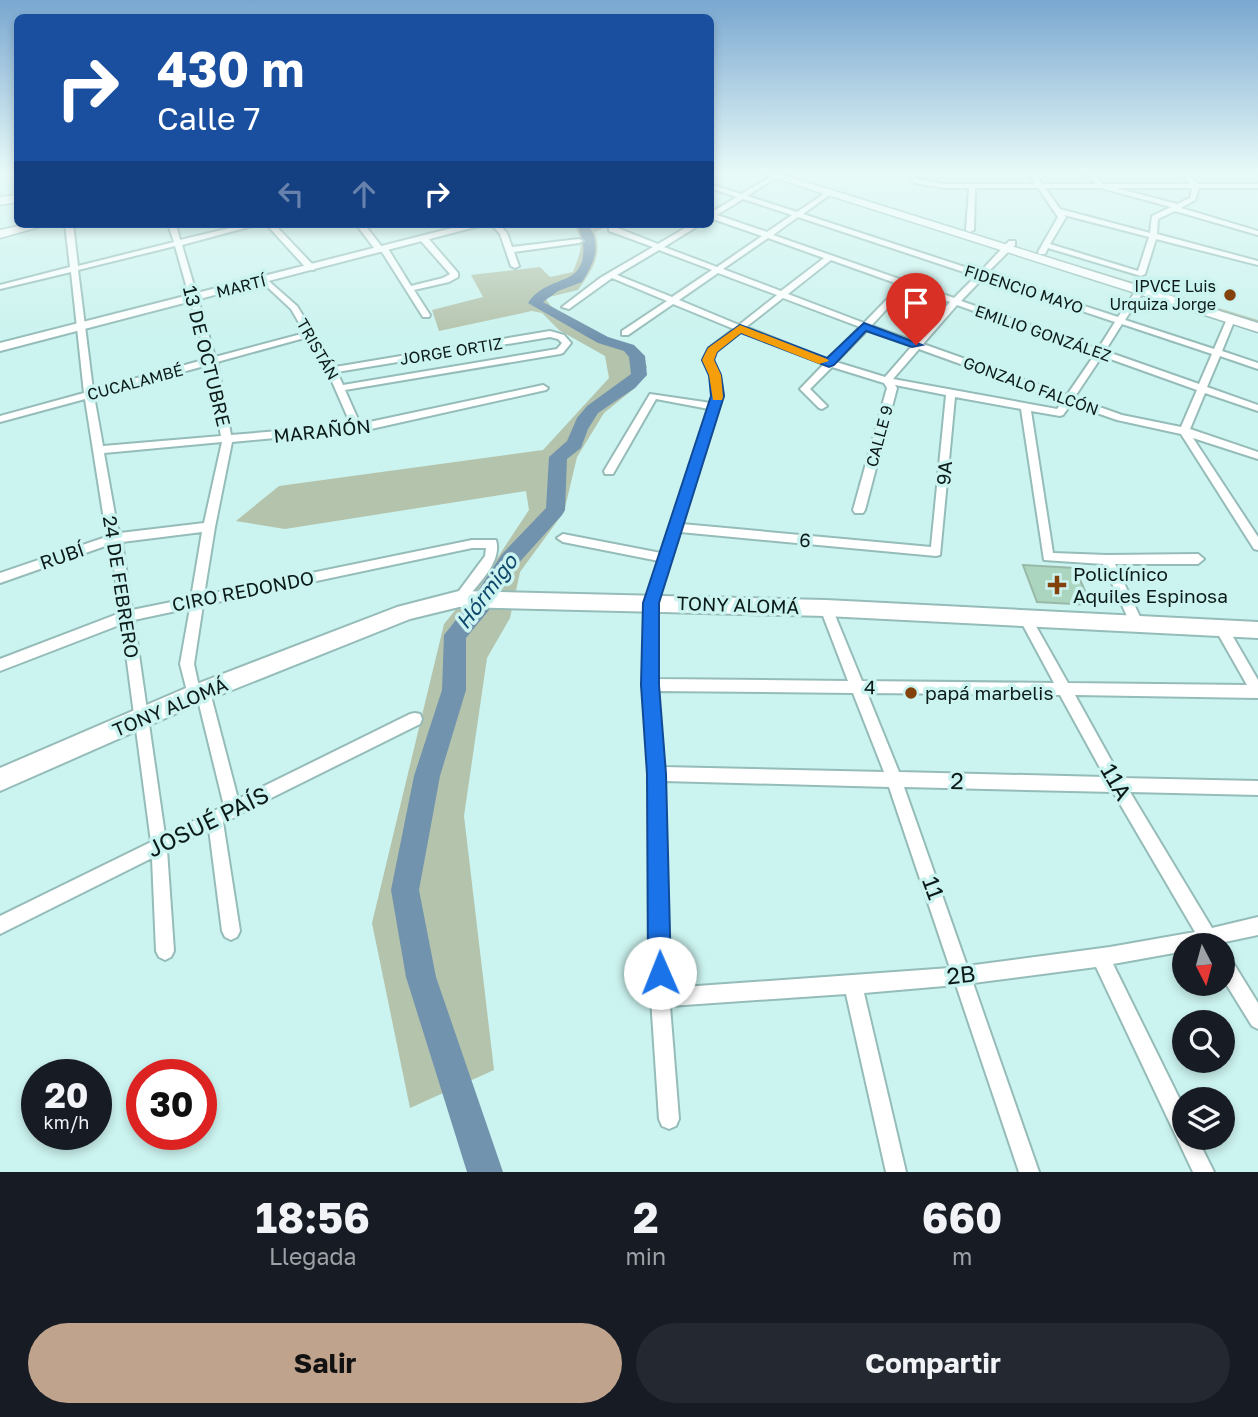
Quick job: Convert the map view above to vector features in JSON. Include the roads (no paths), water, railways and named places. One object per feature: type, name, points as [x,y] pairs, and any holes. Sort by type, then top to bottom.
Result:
[{"type":"main road","points":[[0,234],[26,228]]},
{"type":"main road","points":[[946,228],[1258,328]]},
{"type":"main road","points":[[963,228],[1008,246],[1044,248],[1258,317]]},
{"type":"street","name":"24 DE FEBRERO","points":[[69,228],[79,327],[111,526],[116,538],[159,845],[165,951]]},
{"type":"street","name":"13 DE OCTUBRE","points":[[173,228],[212,361],[227,441],[195,602],[187,664],[233,811]]},
{"type":"street","points":[[0,286],[239,228]]},
{"type":"street","points":[[274,228],[311,268]]},
{"type":"street","points":[[364,228],[382,249],[426,315]]},
{"type":"street","name":"MARTÍ","points":[[0,347],[466,228]]},
{"type":"street","points":[[499,228],[503,233],[514,266]]},
{"type":"street","points":[[566,307],[611,275],[690,228]]},
{"type":"street","name":"EMILIO GONZÁLEZ","points":[[744,228],[1258,408]]},
{"type":"street","points":[[625,333],[779,228]]},
{"type":"street","name":"FIDENCIO MAYO","points":[[837,228],[1258,366]]},
{"type":"street","points":[[1056,228],[1044,248],[1141,274],[1154,228]]},
{"type":"street","points":[[1119,228],[1258,263]]},
{"type":"street","points":[[1241,228],[1258,233]]},
{"type":"street","name":"GONZALO FALCÓN","points":[[612,229],[864,326],[1120,418],[1184,431],[1258,456]]},
{"type":"street","points":[[408,289],[446,280],[455,275],[424,239]]},
{"type":"street","points":[[509,250],[579,241]]},
{"type":"street","name":"CALLE 9","points":[[859,510],[892,388],[887,380],[954,302],[1008,246]]},
{"type":"street","points":[[669,1119],[660,998],[656,774],[650,685],[651,603],[718,396],[715,375],[708,360],[712,350],[829,258]]},
{"type":"street","points":[[611,275],[829,363],[887,380],[1061,412],[1140,291]]},
{"type":"street","name":"TRISTÁN","points":[[264,279],[294,308],[332,370],[357,428]]},
{"type":"street","points":[[822,406],[805,388],[905,285]]},
{"type":"street","points":[[1231,320],[1184,431],[1258,546]]},
{"type":"street","name":"CUCALAMBÉ","points":[[0,419],[310,334]]},
{"type":"street","name":"JORGE ORTIZ","points":[[332,370],[550,334],[561,337],[567,344],[560,351],[340,387]]},
{"type":"street","name":"MARAÑÓN","points":[[98,450],[357,428],[543,388]]},
{"type":"street","name":"9A","points":[[936,552],[951,393]]},
{"type":"street","points":[[609,471],[653,396],[714,407]]},
{"type":"street","points":[[1025,405],[1048,557],[1055,560],[1198,559]]},
{"type":"street","name":"RUBÍ","points":[[0,578],[116,538],[209,527]]},
{"type":"street","name":"6","points":[[674,527],[936,552]]},
{"type":"street","points":[[563,538],[665,558]]},
{"type":"street","name":"CIRO REDONDO","points":[[0,665],[127,616],[472,544],[492,543],[491,557],[463,599]]},
{"type":"street","points":[[1107,560],[1137,623]]},
{"type":"street","name":"TONY ALOMÁ","points":[[0,780],[198,694],[404,613],[432,604],[463,599],[826,608],[1258,630]]},
{"type":"street","name":"11","points":[[826,608],[894,779],[1030,1172]]},
{"type":"street","name":"11A","points":[[1024,616],[1117,785],[1206,933]]},
{"type":"street","points":[[1220,628],[1258,692]]},
{"type":"street","name":"4","points":[[650,685],[1258,692]]},
{"type":"street","name":"JOSUÉ PAÍS","points":[[0,925],[415,719]]},
{"type":"street","name":"2","points":[[656,774],[1258,788]]},
{"type":"street","points":[[215,820],[231,931]]},
{"type":"street","name":"2B","points":[[1236,933],[1258,926]]},
{"type":"street","name":"2B","points":[[660,998],[853,986],[964,975],[1172,947]]},
{"type":"street","points":[[1100,957],[1172,1105]]},
{"type":"street","points":[[1236,984],[1258,1020]]},
{"type":"street","points":[[853,986],[896,1172]]},
{"type":"street","points":[[1193,1150],[1204,1172]]},
{"type":"waterway","name":"Hórmigo","points":[[485,1172],[421,977],[405,890],[427,776],[454,690],[455,635],[482,603],[509,560],[555,510],[558,457],[575,444],[585,418],[639,375],[637,356],[629,348],[603,340],[535,303],[548,291],[577,279],[591,252],[590,239],[584,228]]},
{"type":"place","name":"IPVCE Luis Urquiza Jorge","points":[[1230,295]]},
{"type":"place","name":"Policlínico Aquiles Espinosa","points":[[1057,585]]},
{"type":"place","name":"papá marbelis","points":[[911,693]]}]
